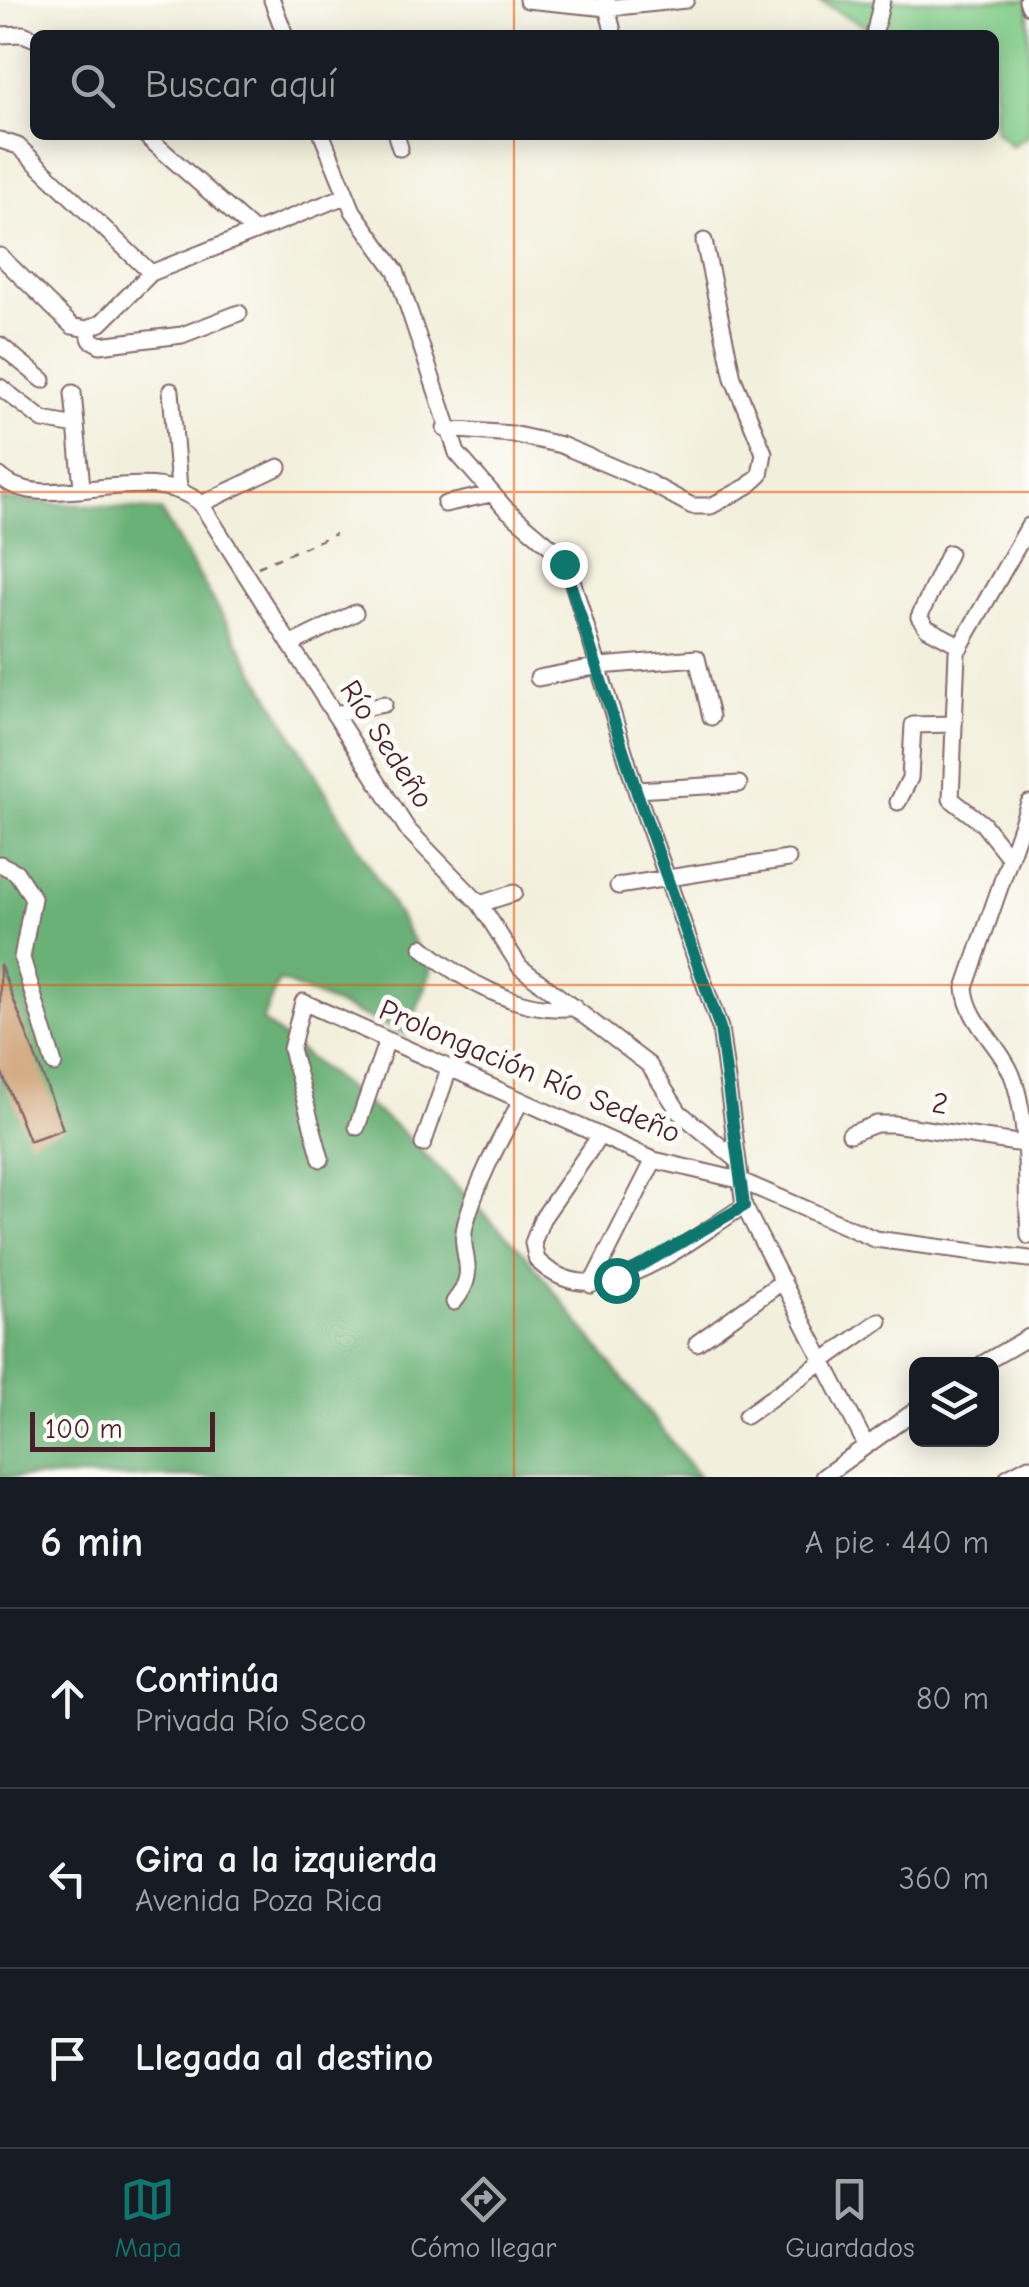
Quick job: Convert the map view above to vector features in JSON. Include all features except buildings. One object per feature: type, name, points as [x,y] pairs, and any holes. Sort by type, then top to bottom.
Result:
[{"type":"street","points":[[272,0],[283,30]]},
{"type":"street","points":[[526,0],[606,4],[686,0]]},
{"type":"street","points":[[875,30],[882,0]]},
{"type":"street","points":[[606,4],[613,30]]},
{"type":"street","points":[[0,35],[30,37]]},
{"type":"street","points":[[0,140],[18,146],[151,273]]},
{"type":"street","points":[[151,140],[255,232]]},
{"type":"street","points":[[324,140],[344,196],[396,271],[446,429],[465,466],[564,564],[600,666],[636,790],[720,1028],[744,1206],[866,1445]]},
{"type":"street","points":[[0,256],[72,326],[86,329],[101,323],[151,273],[344,196]]},
{"type":"street","points":[[446,429],[512,434],[561,445],[646,481],[692,506],[711,506],[748,486],[760,474],[764,454],[733,378],[704,242]]},
{"type":"street","points":[[86,329],[94,344],[135,341],[182,335],[240,312]]},
{"type":"street","points":[[0,345],[43,380]]},
{"type":"street","points":[[0,387],[44,420],[76,426]]},
{"type":"street","points":[[0,476],[21,491],[178,488],[171,392]]},
{"type":"street","points":[[73,393],[82,487]]},
{"type":"street","points":[[201,504],[278,467]]},
{"type":"street","name":"Río Sedeño","points":[[178,488],[201,504],[398,817],[480,904],[520,967],[649,1066],[679,1112],[736,1160]]},
{"type":"street","points":[[445,504],[491,494]]},
{"type":"street","points":[[1009,858],[983,824],[951,799],[955,660],[1029,526]]},
{"type":"street","points":[[949,553],[919,617],[927,628],[961,646]]},
{"type":"street","points":[[291,644],[355,612]]},
{"type":"street","points":[[538,678],[600,666],[697,658],[711,717]]},
{"type":"street","points":[[334,714],[384,704]]},
{"type":"street","points":[[898,802],[910,778],[913,725],[954,724]]},
{"type":"street","points":[[636,790],[740,784]]},
{"type":"street","points":[[1029,803],[965,988],[970,1009],[1012,1073],[1018,1093],[1029,1236]]},
{"type":"street","points":[[618,886],[788,859]]},
{"type":"street","points":[[0,864],[16,872],[32,898],[22,958],[54,1064]]},
{"type":"street","points":[[480,904],[514,893]]},
{"type":"street","points":[[422,947],[472,984],[551,1009],[574,1007]]},
{"type":"street","name":"Prolongación Río Sedeño","points":[[321,1159],[291,1050],[304,1002],[654,1160],[739,1180],[875,1238],[1029,1259]]},
{"type":"street","points":[[357,1126],[386,1040]]},
{"type":"street","points":[[422,1144],[449,1068]]},
{"type":"street","points":[[454,1302],[470,1280],[465,1224],[488,1164],[521,1102]]},
{"type":"street","name":"2","points":[[850,1134],[876,1124],[894,1124],[1023,1144]]},
{"type":"street","points":[[599,1137],[542,1219],[533,1243],[542,1266],[571,1282],[590,1285],[640,1269],[744,1206]]},
{"type":"street","points":[[590,1285],[654,1160]]},
{"type":"street","points":[[697,1343],[784,1281]]},
{"type":"street","points":[[746,1416],[879,1320]]},
{"type":"street","points":[[994,1357],[1029,1337]]},
{"type":"street","points":[[823,1477],[909,1415]]},
{"type":"street","points":[[1008,1477],[1029,1466]]},
{"type":"path","points":[[245,572],[334,534]]},
{"type":"green space","points":[[817,0],[1029,0],[1029,135],[1011,146],[999,134],[999,30],[872,30]]},
{"type":"green space","points":[[0,499],[161,511],[431,971],[407,1035],[279,980],[262,1021],[401,1131],[526,1255],[699,1477],[0,1477]]},
{"type":"route","points":[[564,564],[600,666],[636,790],[720,1028],[744,1206],[616,1280]]}]
